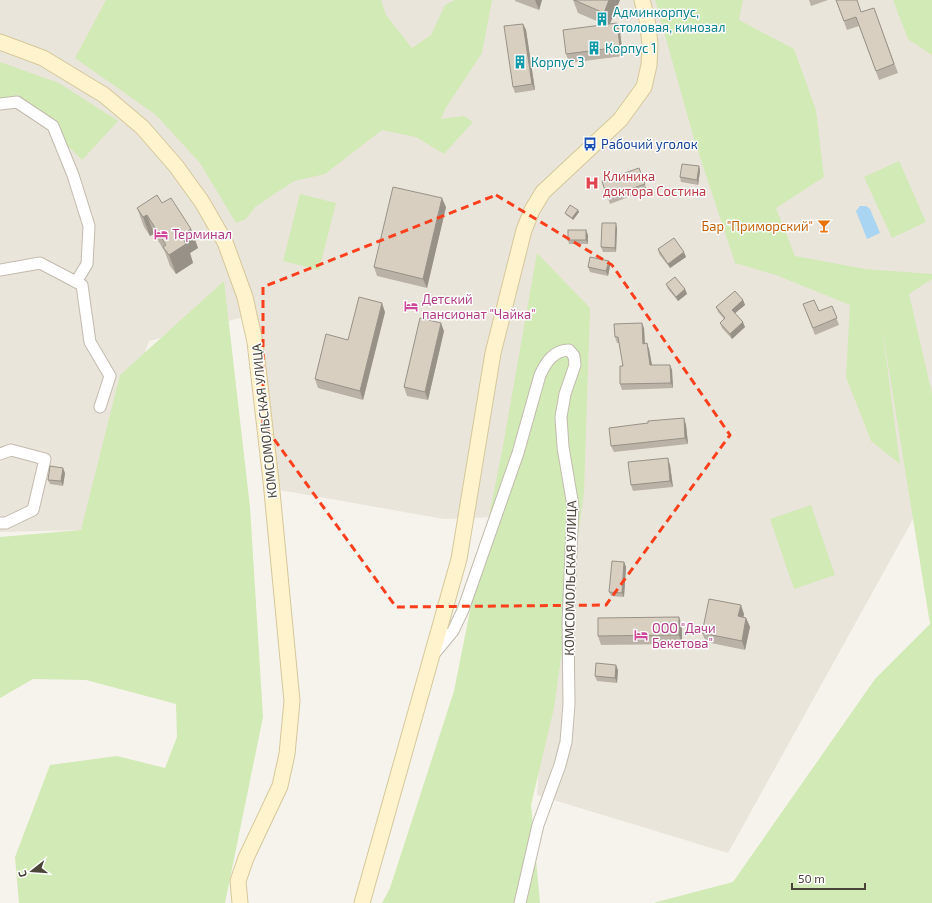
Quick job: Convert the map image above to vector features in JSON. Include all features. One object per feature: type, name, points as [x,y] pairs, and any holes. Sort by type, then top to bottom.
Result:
[{"type":"main road","name":"КОМСОМОЛЬСКАЯ УЛИЦА","points":[[362,903],[459,559],[493,354],[524,230],[532,210],[543,192],[620,120],[644,87],[647,77],[650,44],[647,19],[642,0]]},
{"type":"main road","name":"КОМСОМОЛЬСКАЯ УЛИЦА","points":[[0,42],[43,58],[104,95],[142,127],[202,202],[225,242],[245,296],[256,350],[292,701],[287,754],[280,786],[246,858],[238,881],[240,903]]},
{"type":"street","points":[[0,104],[17,102],[54,126],[73,175],[89,226],[87,264],[76,282]]},
{"type":"street","points":[[0,270],[40,263],[82,285],[90,342],[110,376],[100,407]]},
{"type":"street","name":"КОМСОМОЛЬСКАЯ УЛИЦА","points":[[432,656],[453,631],[463,610],[518,452],[544,365],[558,352],[569,350],[574,356],[575,365],[565,394],[561,417],[563,447],[573,506],[568,622],[569,704],[566,742],[560,765],[538,825],[520,903]]},
{"type":"street","points":[[0,454],[12,450],[45,459],[33,510],[6,524],[0,523]]},
{"type":"highlighted area","points":[[496,195],[612,265],[730,435],[606,605],[396,607],[263,424],[263,287]]},
{"type":"shaded area","points":[[0,0],[932,0],[932,485],[728,853],[537,795],[555,515],[444,519],[274,489],[244,317],[149,341],[81,530],[0,532]]},
{"type":"green space","points":[[106,0],[381,0],[386,15],[412,48],[431,35],[445,5],[455,0],[492,0],[482,53],[445,109],[441,119],[464,116],[473,122],[444,154],[416,137],[382,130],[325,174],[294,181],[255,207],[246,219],[236,223],[200,163],[156,115],[75,58]]},
{"type":"green space","points":[[655,0],[743,0],[739,20],[794,49],[816,110],[824,177],[776,208],[795,256],[865,269],[932,274],[932,279],[909,294],[932,394],[932,903],[653,903],[733,882],[875,679],[930,624],[882,327],[900,464],[871,441],[846,377],[850,305],[776,275],[735,263],[695,142]]},
{"type":"green space","points":[[893,0],[932,0],[932,55],[908,39]]},
{"type":"green space","points":[[0,62],[59,83],[118,121],[82,160],[17,95],[0,99]]},
{"type":"green space","points":[[899,161],[926,222],[892,238],[864,177]]},
{"type":"green space","points":[[300,194],[336,203],[319,270],[283,261]]},
{"type":"green space","points":[[537,253],[590,308],[584,492],[554,708],[531,805],[540,903],[382,903],[390,888],[454,691],[503,446]]},
{"type":"green space","points":[[224,281],[250,507],[263,717],[225,903],[19,903],[15,857],[50,765],[117,756],[165,768],[177,737],[176,704],[86,680],[33,679],[0,698],[0,537],[81,530],[120,375]]},
{"type":"green space","points":[[811,505],[835,575],[794,589],[770,519]]},
{"type":"water","points":[[860,206],[866,206],[870,209],[880,233],[867,239],[856,211]]},
{"type":"building","points":[[574,0],[609,0],[604,13]]},
{"type":"building","points":[[836,0],[857,0],[861,12],[874,8],[894,64],[876,71],[856,17],[844,21]]},
{"type":"building","points":[[617,23],[620,47],[566,54],[563,30]]},
{"type":"building","name":"Корпус 3","points":[[523,24],[532,84],[513,87],[504,26]]},
{"type":"building","points":[[682,164],[699,166],[697,180],[680,177]]},
{"type":"building","points":[[639,168],[645,184],[607,197],[602,181]]},
{"type":"building","points":[[393,187],[442,198],[423,279],[374,267]]},
{"type":"building","points":[[157,195],[162,203],[171,198],[191,229],[181,235],[186,244],[169,255],[163,247],[166,245],[147,215],[143,217],[137,208]]},
{"type":"building","points":[[570,205],[578,210],[572,218],[565,213]]},
{"type":"building","points":[[602,223],[616,223],[615,248],[601,247]]},
{"type":"building","points":[[568,230],[586,230],[586,240],[568,240]]},
{"type":"building","points":[[674,238],[684,252],[668,264],[658,249]]},
{"type":"building","points":[[590,257],[609,261],[606,271],[588,267]]},
{"type":"building","points":[[675,277],[685,289],[676,297],[666,284]]},
{"type":"building","points":[[735,291],[743,300],[732,310],[743,322],[730,334],[720,323],[725,318],[716,307]]},
{"type":"building","points":[[359,297],[382,303],[360,391],[315,379],[326,334],[348,340]]},
{"type":"building","points":[[814,300],[819,311],[832,306],[837,318],[813,328],[803,304]]},
{"type":"building","points":[[420,318],[441,323],[425,392],[404,387]]},
{"type":"building","points":[[642,323],[643,344],[647,343],[650,365],[670,365],[671,383],[620,384],[620,366],[623,366],[618,337],[615,337],[614,324]]},
{"type":"building","points":[[684,418],[685,438],[611,446],[609,428],[648,423],[648,421]]},
{"type":"building","points":[[668,458],[670,481],[631,485],[628,462]]},
{"type":"building","points":[[50,466],[63,468],[61,481],[48,480]]},
{"type":"building","points":[[612,561],[624,562],[622,593],[609,592]]},
{"type":"building","points":[[709,599],[741,605],[738,616],[746,618],[742,641],[702,633]]},
{"type":"building","points":[[679,617],[679,635],[598,636],[598,618]]},
{"type":"building","points":[[596,663],[616,665],[615,678],[595,676]]},
{"type":"place","name":"Админкорпус, столовая, кинозал","points":[[602,19]]},
{"type":"place","name":"Корпус 1","points":[[594,48]]},
{"type":"place","name":"Корпус 3","points":[[520,62]]},
{"type":"place","name":"Рабочий уголок","points":[[590,144]]},
{"type":"place","name":"Клиника доктора Состина","points":[[592,183]]},
{"type":"place","name":"Бар \"Приморский\"","points":[[824,226]]},
{"type":"place","name":"Терминал","points":[[161,234]]},
{"type":"place","name":"Детский пансионат \"Чайка\"","points":[[411,306]]},
{"type":"place","name":"ООО \"Дачи Бекетова\"","points":[[641,635]]}]
